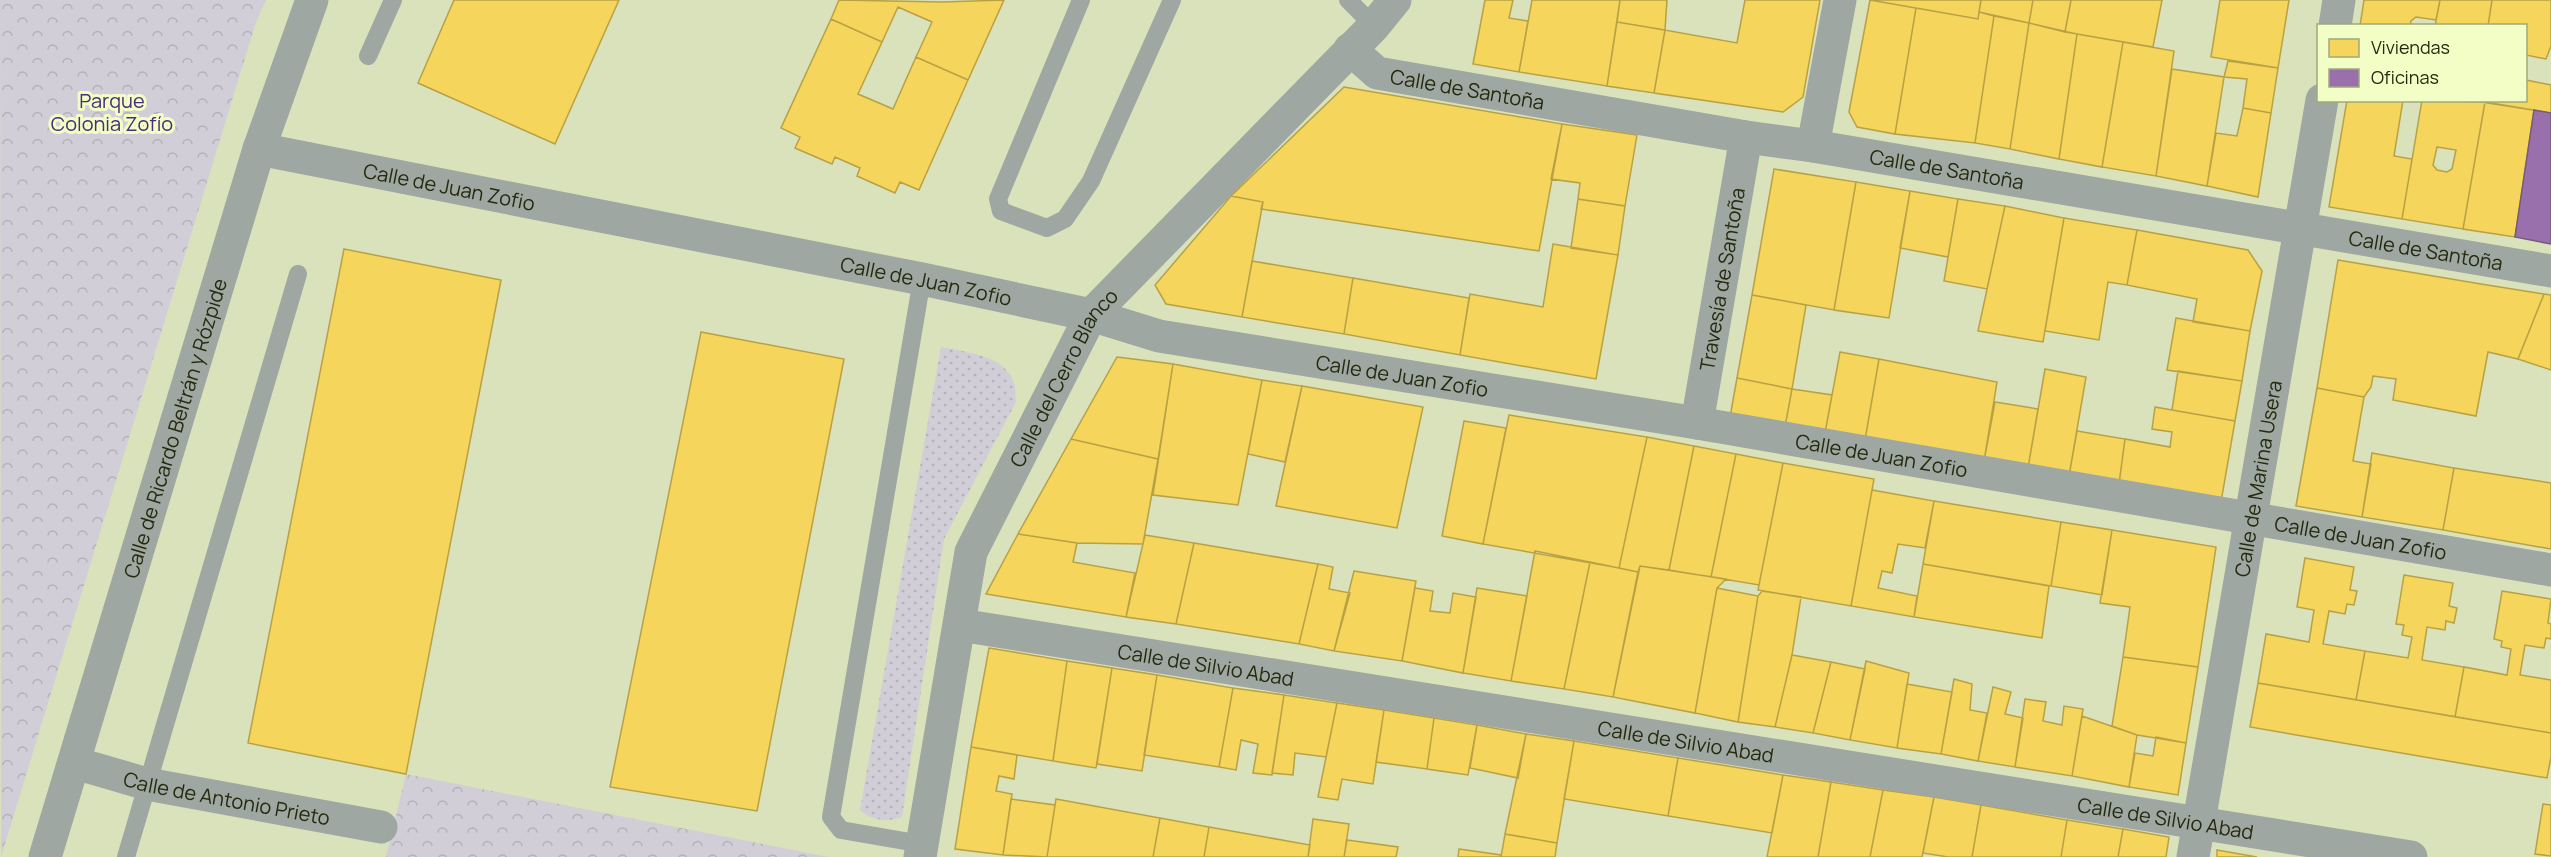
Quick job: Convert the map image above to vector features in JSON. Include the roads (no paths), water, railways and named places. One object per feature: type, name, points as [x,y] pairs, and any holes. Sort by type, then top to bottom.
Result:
[{"type":"street","name":"Calle de Ricardo Beltrán y Rózpide","points":[[45,857],[259,149],[312,0]]},
{"type":"street","name":"Calle del Cerro Blanco","points":[[921,850],[971,552],[1091,315],[1374,26],[1395,0]]},
{"type":"street","points":[[1813,146],[1840,0]]},
{"type":"street","points":[[2335,24],[2339,0]]},
{"type":"street","name":"Calle de Santoña","points":[[1350,49],[1377,73],[2551,271]]},
{"type":"street","name":"Calle de Marina Usera","points":[[2193,857],[2322,102]]},
{"type":"street","name":"Travesía de Santoña","points":[[1697,423],[1746,137]]},
{"type":"street","name":"Calle de Juan Zofio","points":[[259,149],[922,279],[1091,315],[1160,336],[1697,423],[2551,570]]},
{"type":"street","name":"Calle de Silvio Abad","points":[[960,625],[2410,857]]},
{"type":"street","name":"Calle de Antonio Prieto","points":[[75,763],[147,784],[381,827]]},
{"type":"lane","points":[[368,56],[393,0]]},
{"type":"lane","points":[[1081,0],[998,199],[1001,211],[1047,228],[1065,219],[1091,182],[1172,0]]},
{"type":"lane","points":[[1348,0],[1374,26]]},
{"type":"lane","points":[[126,857],[298,274]]},
{"type":"lane","points":[[921,850],[841,830],[831,817],[922,279]]},
{"type":"park label","name":"Parque Colonia Zofío","points":[[112,112]]}]
